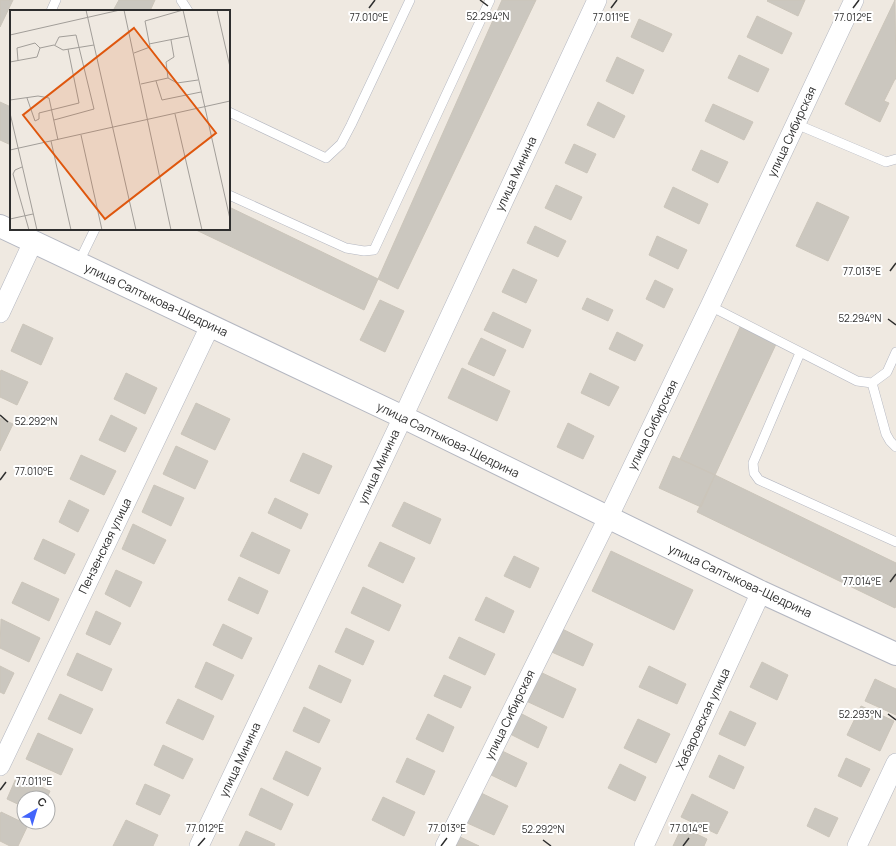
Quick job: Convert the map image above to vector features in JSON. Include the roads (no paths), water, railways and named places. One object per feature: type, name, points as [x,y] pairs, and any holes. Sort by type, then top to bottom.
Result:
[{"type":"street","name":"улица Минина","points":[[199,846],[403,417],[597,0]]},
{"type":"street","name":"улица Сибирская","points":[[445,846],[608,518],[854,0]]},
{"type":"street","name":"улица Салтыкова-Щедрина","points":[[0,226],[403,417],[761,592],[896,654]]},
{"type":"street","points":[[0,313],[33,242]]},
{"type":"street","name":"Пензенская улица","points":[[0,766],[210,326]]},
{"type":"street","name":"Хабаровская улица","points":[[644,846],[761,592]]},
{"type":"street","points":[[857,846],[896,763]]},
{"type":"lane","points":[[51,10],[56,0]]},
{"type":"lane","points":[[181,0],[187,10]]},
{"type":"lane","points":[[230,112],[326,158],[341,144],[410,0]]},
{"type":"lane","points":[[230,195],[346,248],[364,252],[374,250],[490,0]]},
{"type":"lane","points":[[796,124],[886,162],[896,160]]},
{"type":"lane","points":[[78,264],[95,230]]},
{"type":"lane","points":[[710,306],[857,381],[872,383],[887,372],[896,352]]},
{"type":"lane","points":[[800,353],[753,463],[754,472],[759,480],[896,542]]},
{"type":"lane","points":[[872,383],[886,434],[896,447]]}]
